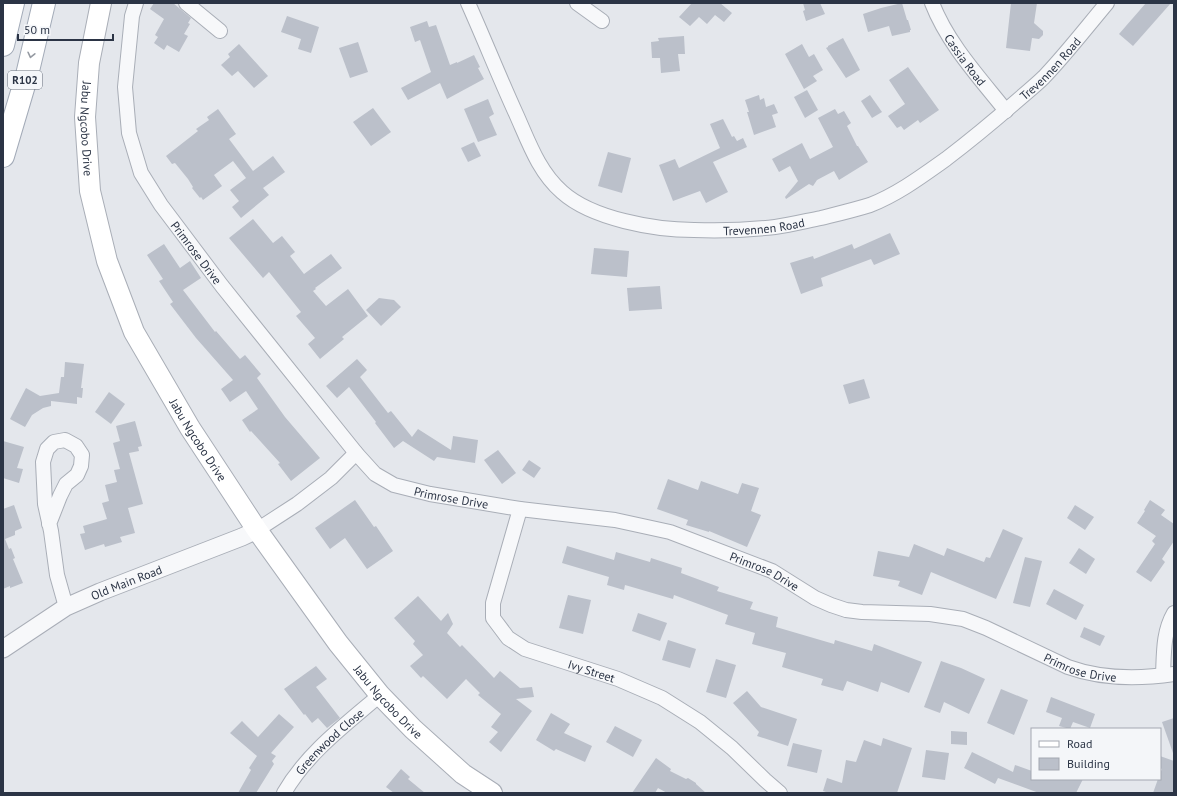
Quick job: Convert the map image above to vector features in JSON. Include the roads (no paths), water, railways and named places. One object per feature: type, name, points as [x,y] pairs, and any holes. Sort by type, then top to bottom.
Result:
[{"type":"main road","points":[[3,45],[13,3]]},
{"type":"main road","name":"R102","points":[[3,156],[27,74],[44,3]]},
{"type":"main road","name":"Jabu Ngcobo Drive","points":[[101,3],[89,63],[85,117],[90,191],[107,261],[134,332],[190,428],[257,530],[338,643],[380,695],[413,728],[463,774],[492,793]]},
{"type":"street","points":[[186,3],[220,30]]},
{"type":"street","name":"Trevennen Road","points":[[468,3],[536,158],[550,180],[564,194],[602,215],[628,222],[680,230],[736,230],[777,227],[837,214],[870,204],[895,193],[921,177],[961,148],[1044,78],[1107,3]]},
{"type":"street","points":[[577,3],[602,21]]},
{"type":"street","name":"Cassia Road","points":[[932,3],[948,36],[1006,111]]},
{"type":"street","name":"Primrose Drive","points":[[134,10],[125,88],[129,133],[141,173],[162,205],[222,286],[356,454],[376,474],[394,485],[430,494],[520,509],[615,520],[670,532],[772,571],[815,598],[831,605],[846,610],[862,612],[930,614],[963,619],[1079,671],[1097,675],[1140,677],[1169,674]]},
{"type":"street","points":[[49,524],[66,484],[77,475],[81,466],[82,455],[76,446],[65,440],[54,442],[47,449],[43,462],[45,504],[57,575],[66,608]]},
{"type":"street","points":[[257,530],[297,504],[331,478],[356,454]]},
{"type":"street","name":"Ivy Street","points":[[520,509],[493,603],[493,618],[508,638],[525,649],[618,679],[662,698],[700,722],[732,748],[780,793]]},
{"type":"street","name":"Old Main Road","points":[[3,649],[66,608],[100,592],[242,538],[257,530]]},
{"type":"street","points":[[1169,674],[1165,642],[1168,624],[1174,613]]},
{"type":"street","name":"Greenwood Close","points":[[284,793],[312,755],[380,695]]}]
